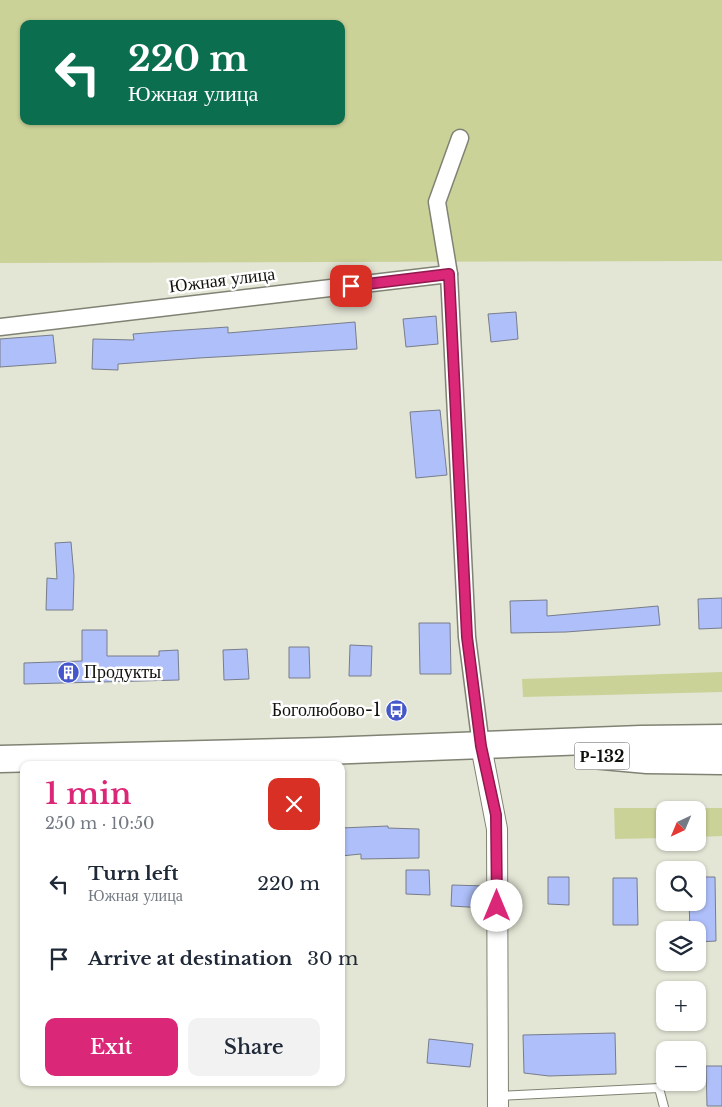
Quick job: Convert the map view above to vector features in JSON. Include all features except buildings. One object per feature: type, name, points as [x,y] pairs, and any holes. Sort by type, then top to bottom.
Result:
[{"type":"highway","name":"Р-132","points":[[0,759],[722,738]]},
{"type":"highway","name":"Р-132","points":[[481,746],[647,760],[722,760]]},
{"type":"street","points":[[460,138],[437,202],[449,274],[467,637],[481,746],[497,830],[498,1102]]},
{"type":"street","name":"Южная улица","points":[[0,327],[449,274]]},
{"type":"lane","points":[[498,1102],[659,1088],[664,1107]]},
{"type":"green space","points":[[0,0],[722,0],[722,261],[0,263]]},
{"type":"green space","points":[[722,672],[722,692],[523,697],[522,679]]},
{"type":"green space","points":[[614,808],[656,808],[656,838],[615,839]]},
{"type":"green space","points":[[706,808],[722,808],[722,836],[706,837]]},
{"type":"place","name":"Продукты","points":[[68,672]]},
{"type":"place","name":"Боголюбово-1","points":[[397,710]]},
{"type":"route","points":[[351,286],[449,274],[467,637],[481,746],[496,815],[497,906]]}]
